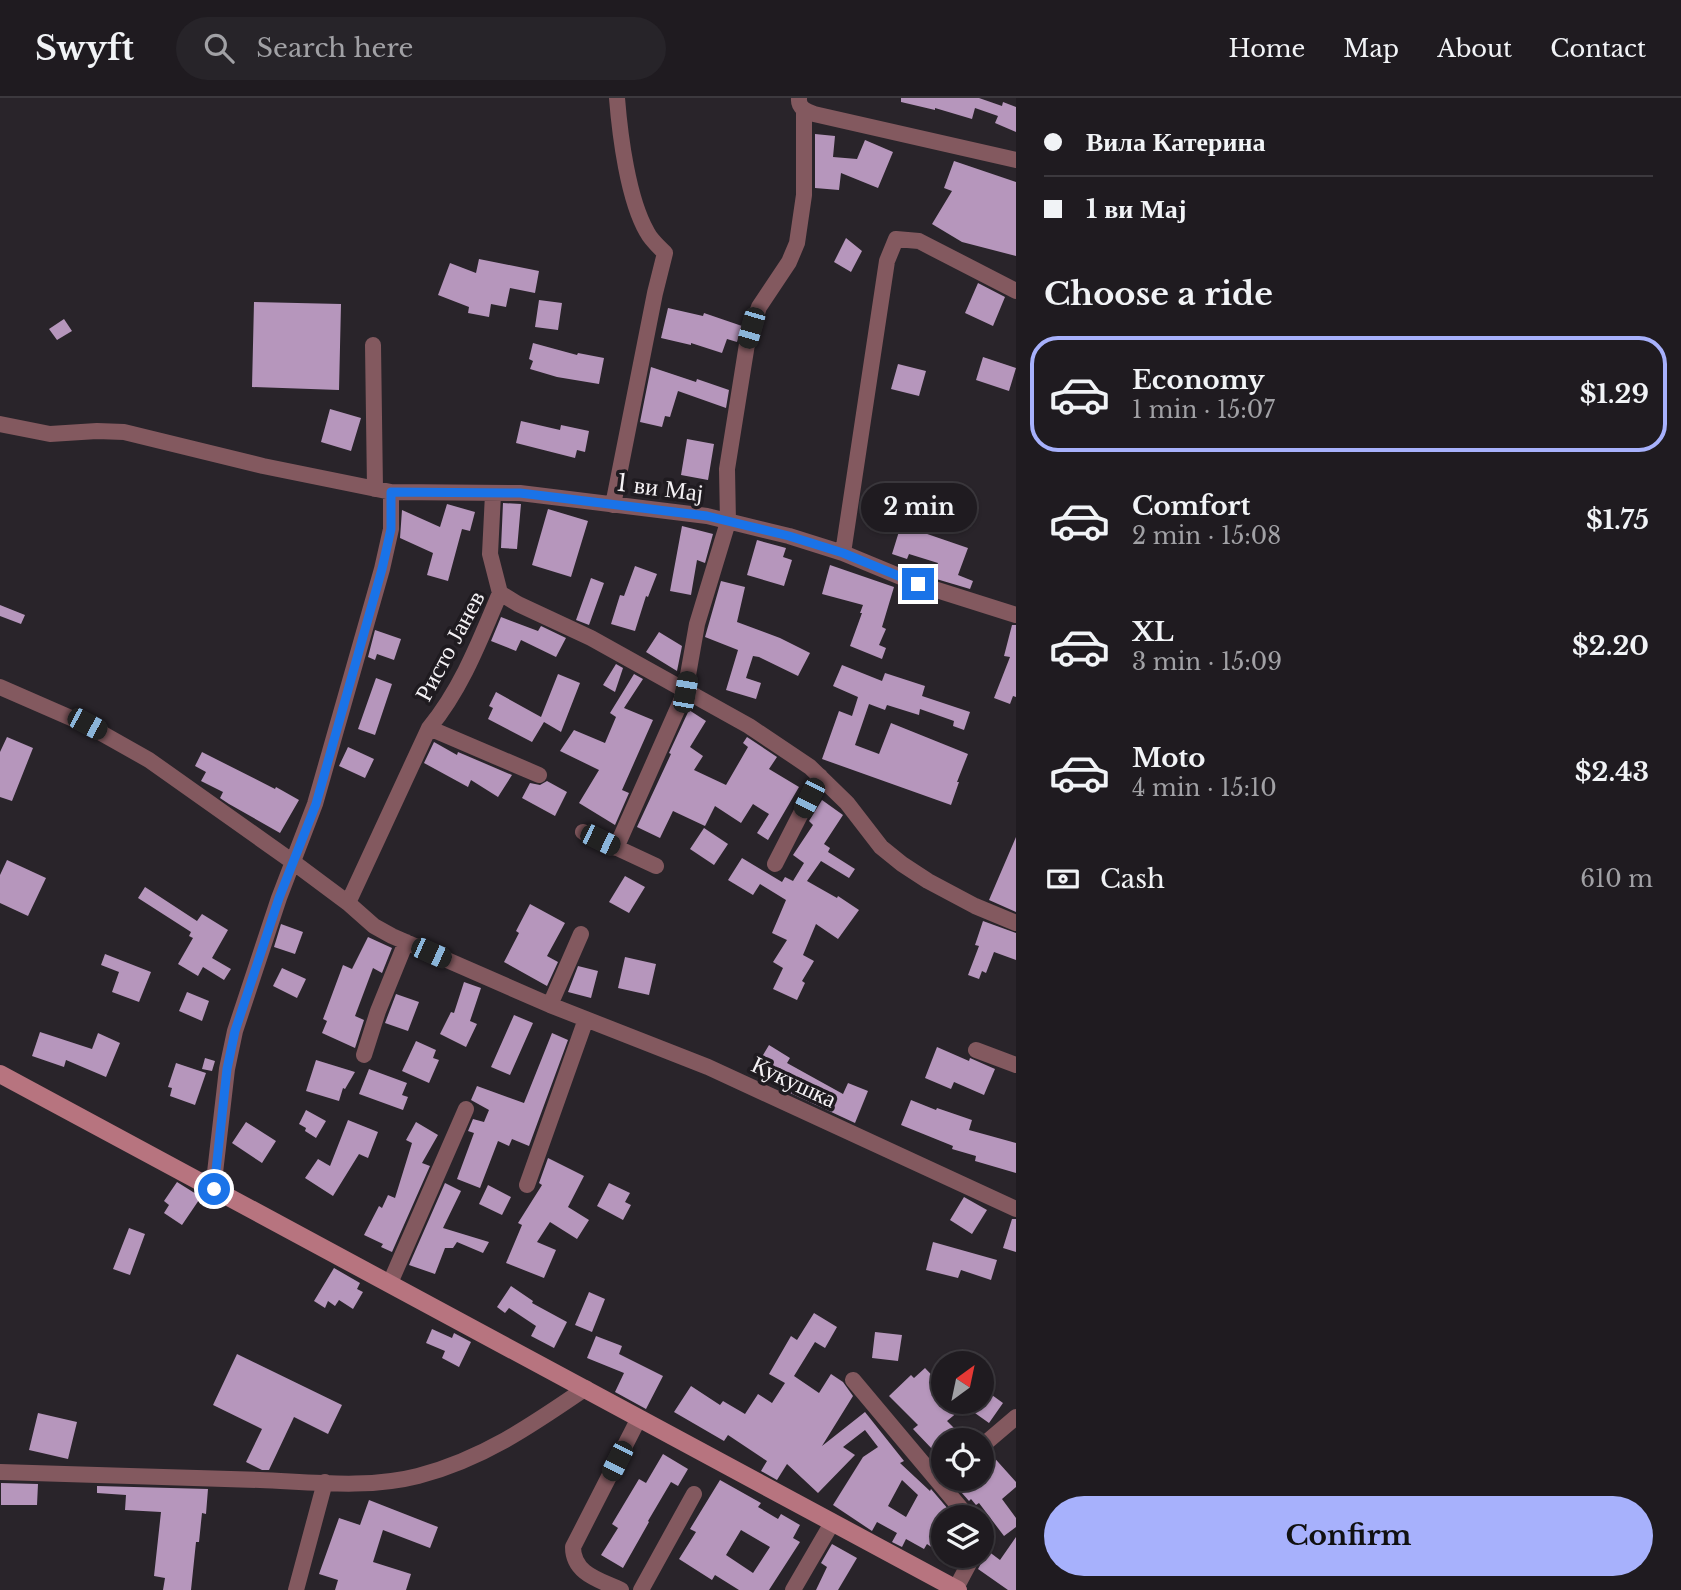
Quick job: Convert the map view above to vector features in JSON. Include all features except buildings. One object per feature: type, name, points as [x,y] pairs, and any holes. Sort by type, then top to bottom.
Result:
[{"type":"main road","points":[[0,1074],[956,1590]]},
{"type":"street","points":[[613,505],[665,253],[647,233],[631,186],[617,98]]},
{"type":"street","points":[[802,104],[814,114],[1016,160]]},
{"type":"street","points":[[616,848],[685,692],[697,624],[728,522],[727,469],[747,344],[759,307],[789,262],[797,243],[804,195],[802,104]]},
{"type":"street","points":[[843,553],[887,261],[896,239],[919,241],[1016,290]]},
{"type":"street","points":[[214,1189],[227,1069],[235,1031],[293,862],[316,804],[391,529],[383,490],[373,345]]},
{"type":"street","name":"1 ви Мај","points":[[0,424],[50,434],[97,430],[124,432],[263,466],[383,490],[520,493],[707,516],[789,536],[843,553],[918,584],[1016,615]]},
{"type":"street","points":[[493,494],[490,554],[500,593]]},
{"type":"street","name":"Ристо Јанев","points":[[348,903],[429,728],[448,705],[467,669],[500,593],[591,638],[749,726],[790,752],[820,776],[847,803],[881,847],[902,864],[975,906],[1016,923]]},
{"type":"street","name":"Кукушка","points":[[0,687],[58,710],[149,760],[293,862],[374,926],[550,1004],[708,1067],[1016,1209]]},
{"type":"street","points":[[429,728],[539,775]]},
{"type":"street","points":[[775,864],[820,776]]},
{"type":"street","points":[[583,832],[656,866]]},
{"type":"street","points":[[550,1004],[581,934]]},
{"type":"street","points":[[364,1055],[406,942]]},
{"type":"street","points":[[527,1185],[586,1019]]},
{"type":"street","points":[[976,1050],[1016,1065]]},
{"type":"street","points":[[390,1283],[466,1109]]},
{"type":"street","points":[[853,1380],[931,1469]]},
{"type":"street","points":[[0,1472],[325,1482],[388,1481],[418,1476],[505,1442],[586,1388]]},
{"type":"street","points":[[994,1436],[1016,1417]]},
{"type":"street","points":[[621,1590],[581,1569],[574,1560],[573,1547],[639,1418]]},
{"type":"street","points":[[296,1590],[325,1482]]},
{"type":"street","points":[[640,1590],[694,1493]]},
{"type":"street","points":[[793,1590],[832,1523]]},
{"type":"street","points":[[956,1590],[967,1568]]},
{"type":"route","points":[[214,1189],[216,1150],[235,1031],[279,898],[316,804],[382,569],[391,529],[391,492],[520,493],[707,516],[789,536],[843,553],[918,584]]}]
